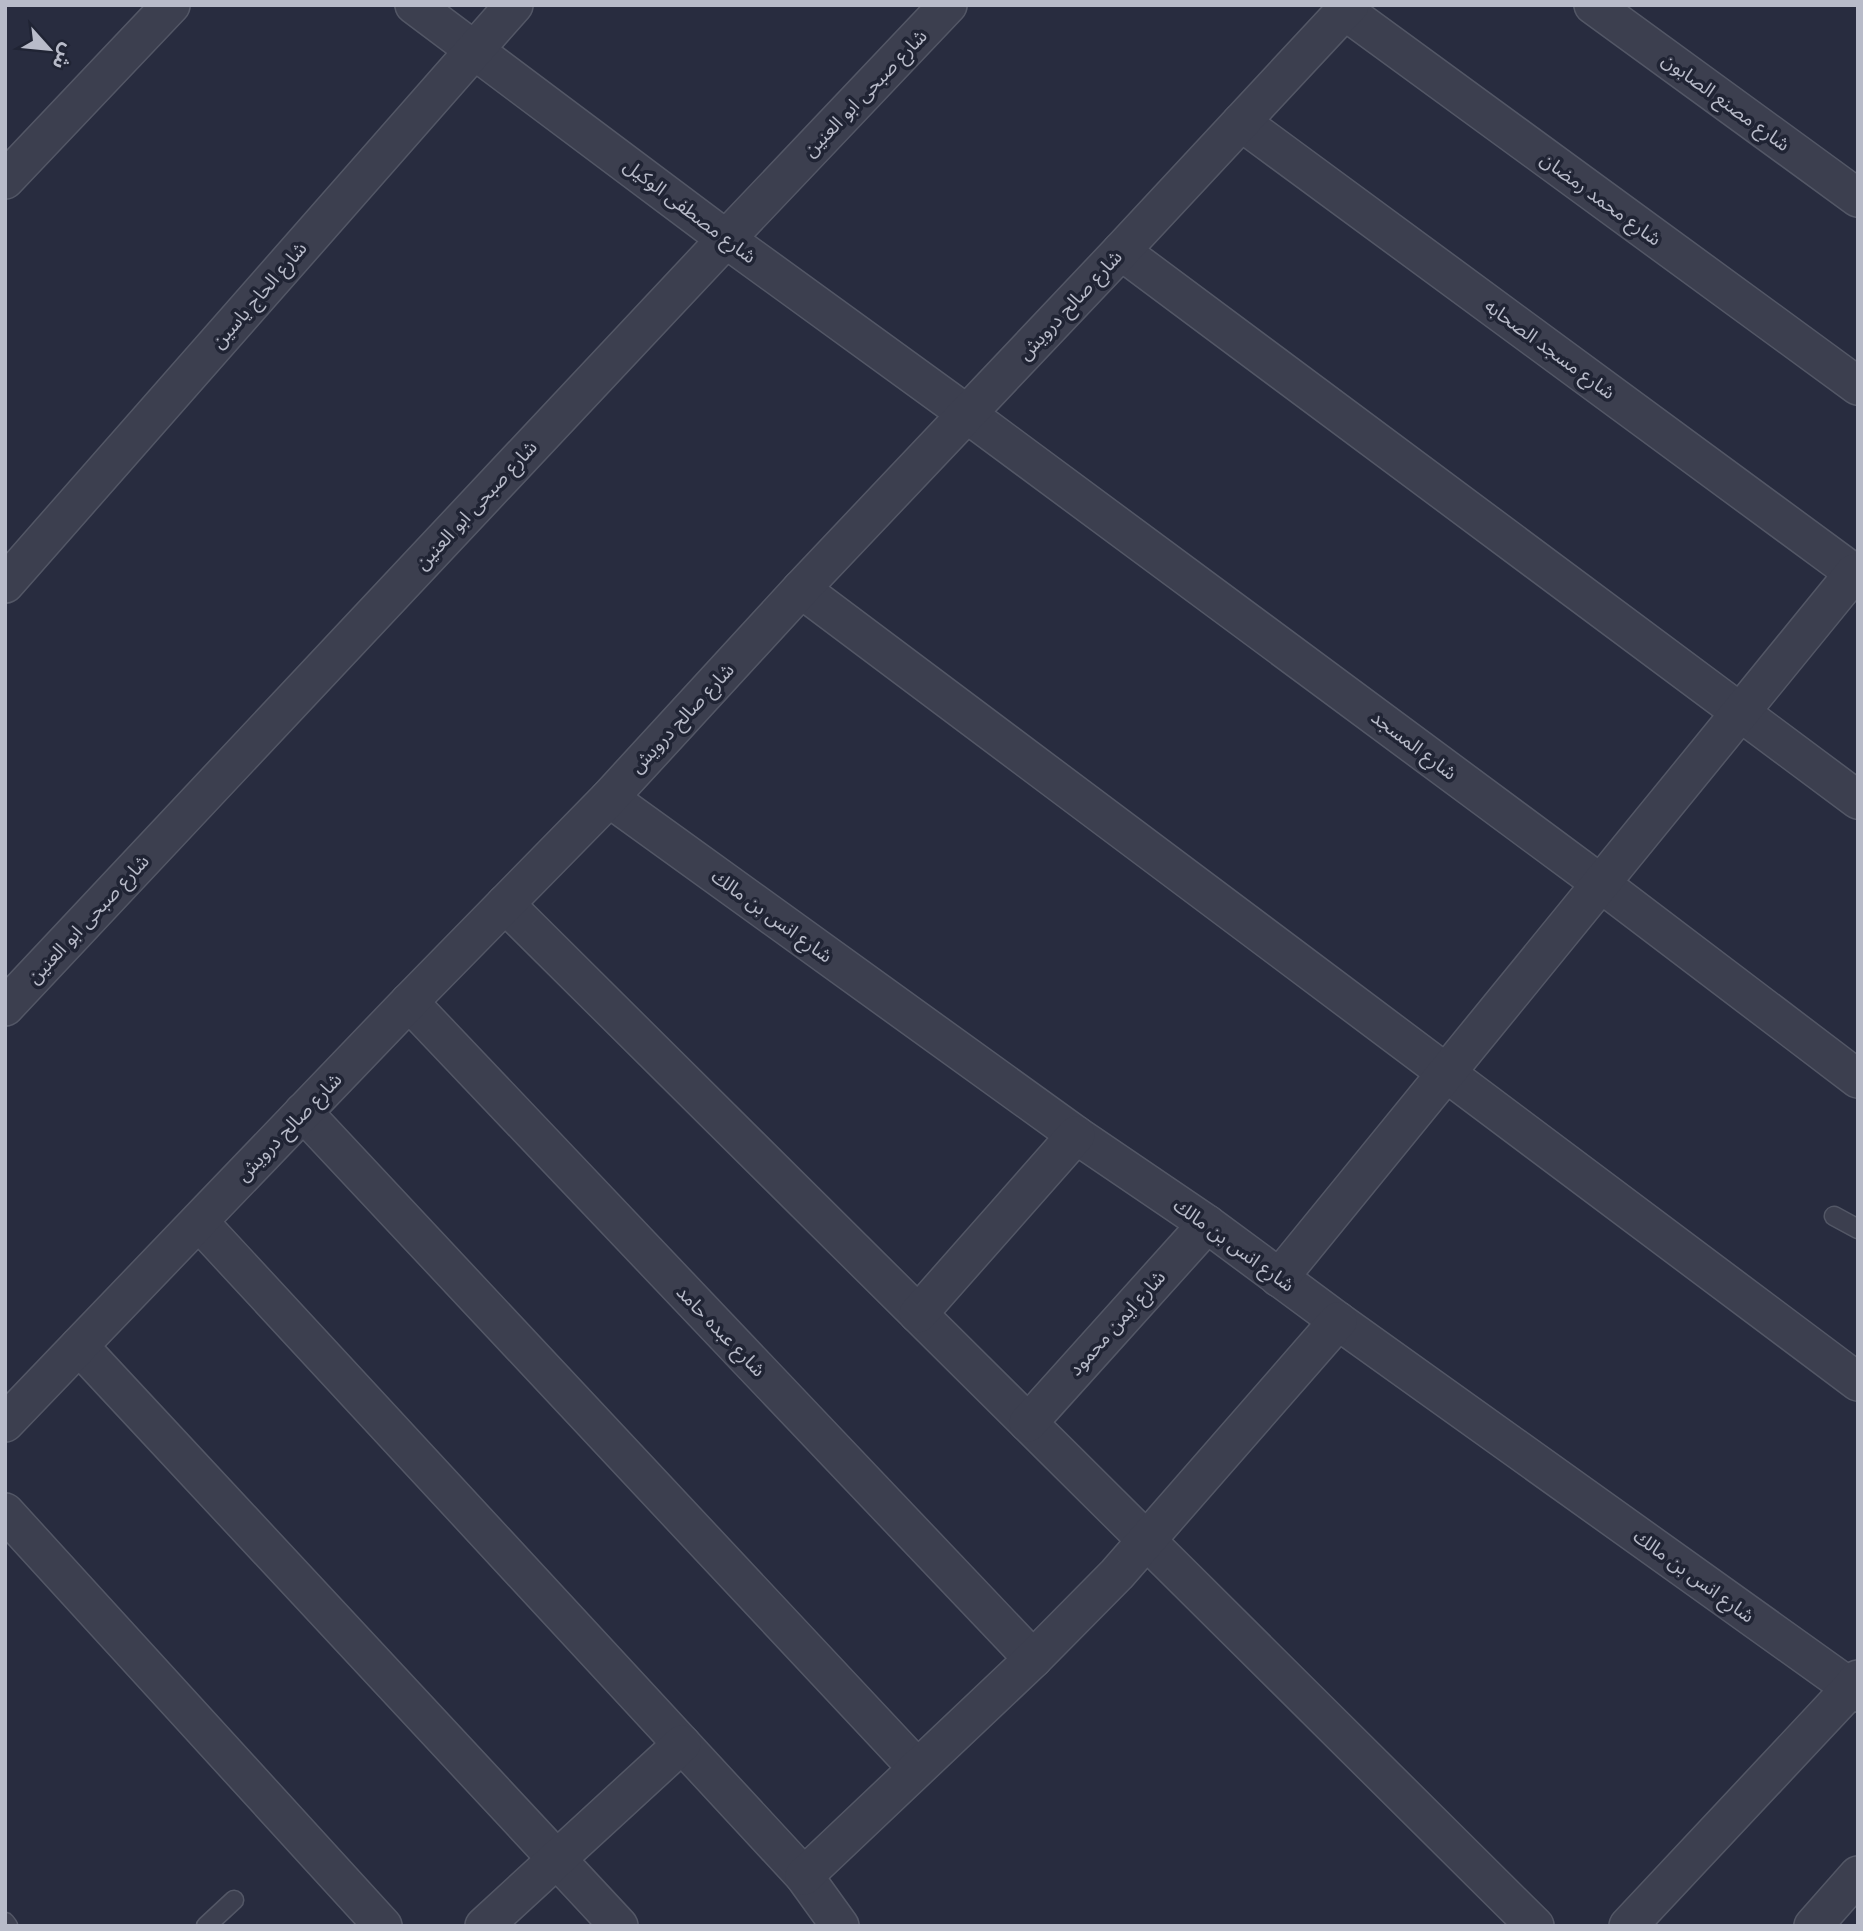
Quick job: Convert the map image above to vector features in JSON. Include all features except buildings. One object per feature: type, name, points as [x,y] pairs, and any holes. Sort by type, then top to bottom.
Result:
[{"type":"street","points":[[5,180],[171,5]]},
{"type":"street","name":"شارع مصطفى الوكيل","points":[[414,5],[726,239],[967,414]]},
{"type":"street","name":"شارع الحاج ياسين","points":[[5,584],[514,5]]},
{"type":"street","name":"شارع صبحى ابو العنين","points":[[5,1007],[948,5]]},
{"type":"street","name":"شارع مصنع الصابون","points":[[1593,5],[1858,198]]},
{"type":"street","name":"شارع صالح درويش","points":[[10,1407],[79,1346],[608,798],[1348,8]]},
{"type":"street","name":"شارع محمد رمضان","points":[[1348,8],[1858,386]]},
{"type":"street","name":"شارع مسجد الصحابه","points":[[1241,122],[1856,574]]},
{"type":"street","points":[[1121,251],[1858,800]]},
{"type":"street","name":"شارع المسجد","points":[[967,414],[1600,883],[1858,1079]]},
{"type":"street","points":[[1279,1278],[1740,712],[1856,574]]},
{"type":"street","points":[[801,589],[1858,1382]]},
{"type":"street","name":"شارع انس بن مالك","points":[[608,798],[1076,1135],[1207,1224],[1338,1321],[1856,1687]]},
{"type":"street","points":[[505,904],[1535,1926]]},
{"type":"street","name":"شارع عبده حامد","points":[[409,1002],[1032,1659]]},
{"type":"street","points":[[303,1112],[917,1768]]},
{"type":"street","points":[[918,1314],[1076,1135]]},
{"type":"street","points":[[199,1222],[804,1876],[840,1926]]},
{"type":"street","name":"شارع ايمن محمود","points":[[1028,1423],[1207,1224]]},
{"type":"street","points":[[804,1876],[1032,1659],[1117,1574],[1338,1321]]},
{"type":"street","points":[[79,1346],[619,1926]]},
{"type":"street","points":[[5,1512],[383,1926]]},
{"type":"street","points":[[1629,1926],[1856,1687]]},
{"type":"street","points":[[484,1926],[682,1744]]},
{"type":"street","points":[[1813,1926],[1858,1875]]},
{"type":"lane","points":[[1834,1216],[1858,1229]]},
{"type":"lane","points":[[206,1926],[234,1900]]}]
